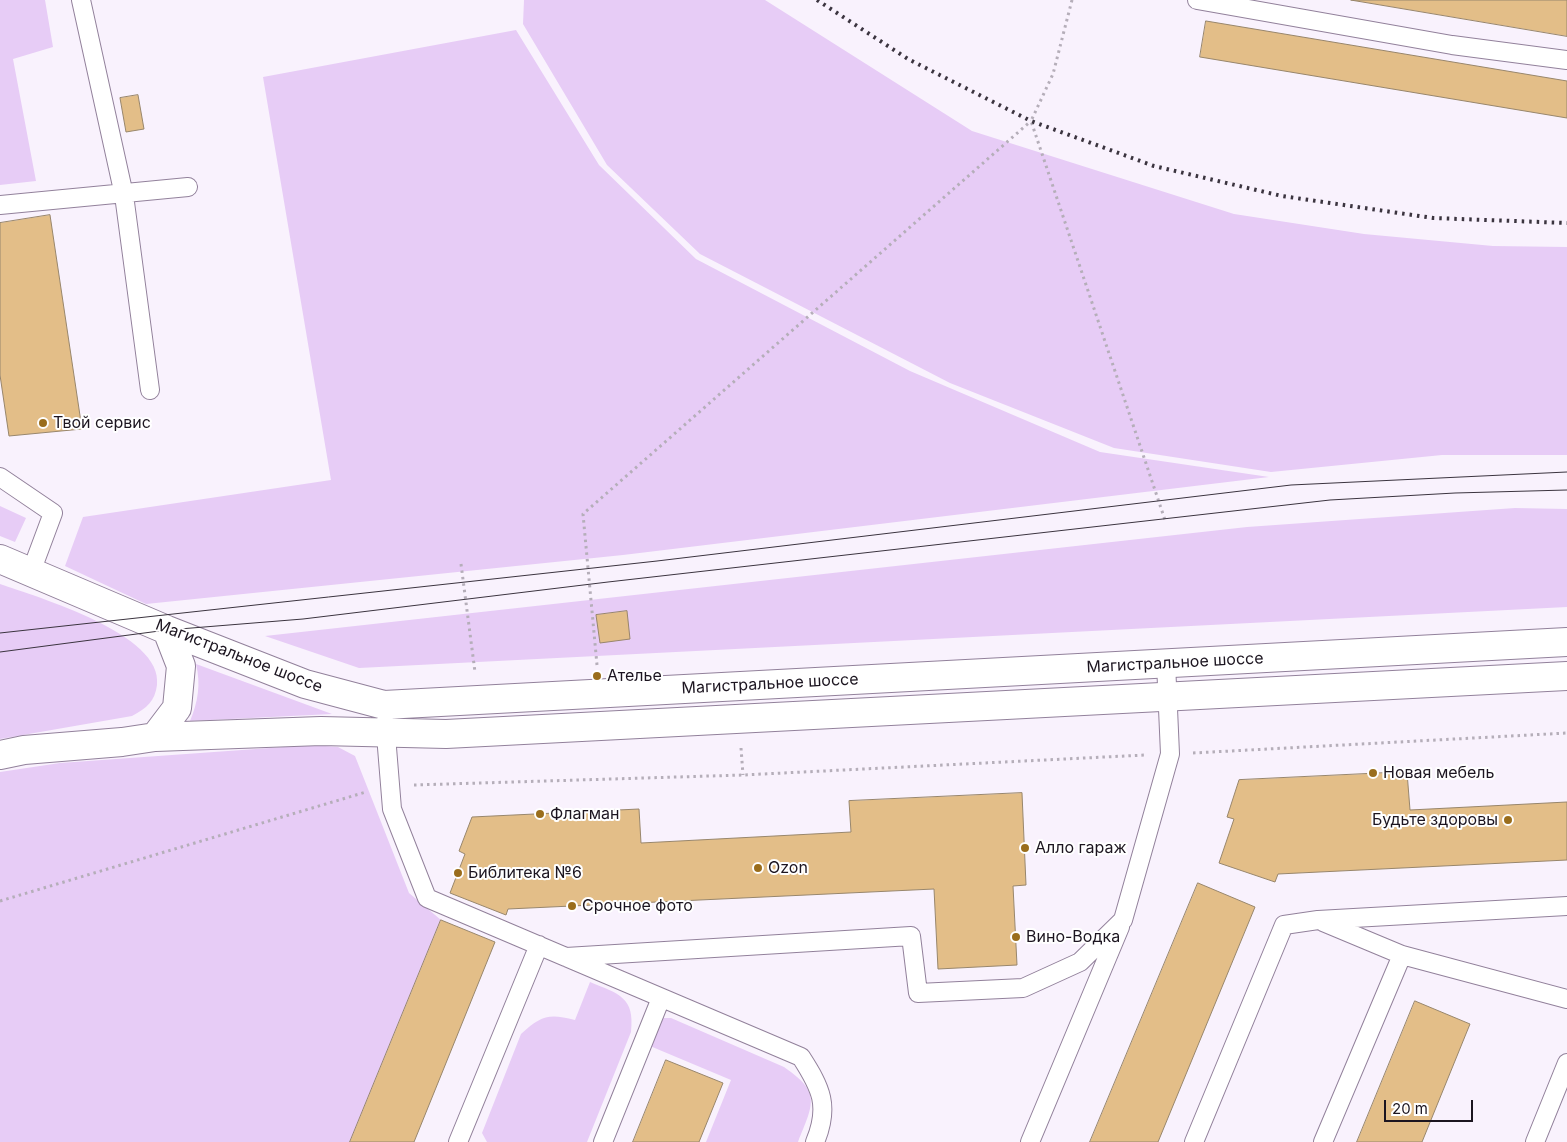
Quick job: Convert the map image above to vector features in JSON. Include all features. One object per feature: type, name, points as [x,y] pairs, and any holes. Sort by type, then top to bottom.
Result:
[{"type":"main road","name":"Магистральное шоссе","points":[[0,559],[167,630],[305,684],[384,705],[1567,642]]},
{"type":"main road","points":[[155,737],[177,708],[181,666],[167,630]]},
{"type":"main road","name":"Магистральное шоссе","points":[[0,756],[24,750],[122,742],[155,737],[304,732],[446,734],[1567,676]]},
{"type":"lane","points":[[81,0],[124,195],[150,390]]},
{"type":"lane","points":[[1197,0],[1452,45],[1567,60]]},
{"type":"lane","points":[[0,205],[64,198],[124,195],[188,187]]},
{"type":"lane","points":[[0,477],[53,512],[31,572]]},
{"type":"lane","points":[[1030,1142],[1123,920],[1170,754],[1166,663]]},
{"type":"lane","points":[[384,705],[392,809],[427,898],[800,1057],[816,1080],[824,1105],[821,1128],[815,1142]]},
{"type":"lane","points":[[1194,1142],[1284,925],[1318,920],[1567,906]]},
{"type":"lane","points":[[566,957],[912,936],[918,993],[1024,988],[1080,962],[1123,920]]},
{"type":"lane","points":[[1318,920],[1402,955],[1567,999]]},
{"type":"lane","points":[[458,1142],[539,946]]},
{"type":"lane","points":[[1323,1142],[1402,955]]},
{"type":"lane","points":[[603,1142],[661,998]]},
{"type":"lane","points":[[1535,1142],[1567,1063]]},
{"type":"path","points":[[597,668],[583,514],[1031,121],[1053,74],[1072,0]]},
{"type":"path","points":[[1031,121],[1165,520]]},
{"type":"path","points":[[461,564],[475,672]]},
{"type":"path","points":[[0,901],[389,786],[743,775],[1567,733]]},
{"type":"path","points":[[741,741],[743,775]]},
{"type":"shaded area","points":[[0,0],[45,0],[53,47],[13,59],[36,181],[0,185]]},
{"type":"shaded area","points":[[524,0],[765,0],[972,131],[1234,214],[1364,234],[1493,246],[1567,247],[1567,455],[1442,455],[1271,472],[1114,448],[950,383],[700,254],[607,165],[523,24]]},
{"type":"shaded area","points":[[516,30],[599,165],[696,259],[910,371],[1100,452],[1269,477],[623,555],[146,604],[65,566],[83,517],[331,480],[263,77]]},
{"type":"shaded area","points":[[0,506],[26,518],[15,542],[0,536]]},
{"type":"shaded area","points":[[1515,508],[1567,509],[1567,607],[359,668],[265,636],[1247,527]]},
{"type":"shaded area","points":[[0,584],[68,608],[95,620],[120,634],[141,650],[154,667],[157,685],[149,704],[132,716],[0,739]]},
{"type":"shaded area","points":[[196,664],[332,714],[190,721],[198,693]]},
{"type":"shaded area","points":[[312,745],[338,747],[355,756],[409,893],[441,920],[350,1142],[0,1142],[0,772],[60,763]]},
{"type":"shaded area","points":[[590,982],[623,998],[630,1011],[632,1020],[631,1032],[587,1142],[487,1142],[482,1133],[521,1034],[534,1023],[545,1018],[558,1017],[575,1020]]},
{"type":"shaded area","points":[[661,1018],[671,1018],[784,1067],[796,1076],[809,1092],[811,1100],[807,1118],[798,1142],[706,1142],[731,1080],[650,1046]]},
{"type":"building","points":[[1351,0],[1567,0],[1567,36]]},
{"type":"building","points":[[1206,21],[1567,81],[1567,118],[1200,57]]},
{"type":"building","points":[[138,95],[144,129],[126,132],[120,98]]},
{"type":"building","points":[[50,215],[82,429],[9,436],[0,375],[0,223]]},
{"type":"building","points":[[627,611],[630,639],[600,643],[596,615]]},
{"type":"building","points":[[1407,772],[1410,810],[1567,802],[1567,860],[1278,874],[1275,882],[1219,863],[1234,819],[1227,817],[1239,780]]},
{"type":"building","points":[[1022,793],[1026,885],[1013,886],[1017,965],[938,969],[934,889],[508,909],[506,915],[450,893],[465,854],[459,851],[472,817],[639,809],[641,843],[851,832],[849,801]]},
{"type":"building","points":[[1198,883],[1255,907],[1158,1142],[1090,1142]]},
{"type":"building","points":[[441,920],[495,942],[414,1142],[350,1142]]},
{"type":"building","points":[[1415,1001],[1470,1024],[1422,1142],[1357,1142]]},
{"type":"building","points":[[666,1060],[723,1083],[699,1142],[633,1142]]},
{"type":"tram line","points":[[0,633],[657,561],[1291,485],[1567,472]]},
{"type":"tram line","points":[[0,652],[167,630],[303,619],[608,582],[1330,500],[1455,493],[1567,490]]},
{"type":"railway","points":[[817,0],[908,59],[1031,121],[1154,166],[1282,196],[1433,218],[1567,223]]},
{"type":"place","name":"Твой сервис","points":[[43,423]]},
{"type":"place","name":"Ателье","points":[[597,676]]},
{"type":"place","name":"Новая мебель","points":[[1373,773]]},
{"type":"place","name":"Флагман","points":[[540,814]]},
{"type":"place","name":"Будьте здоровы","points":[[1508,820]]},
{"type":"place","name":"Алло гараж","points":[[1025,848]]},
{"type":"place","name":"Ozon","points":[[758,868]]},
{"type":"place","name":"Библитека №6","points":[[458,873]]},
{"type":"place","name":"Срочное фото","points":[[572,906]]},
{"type":"place","name":"Вино-Водка","points":[[1016,937]]}]
